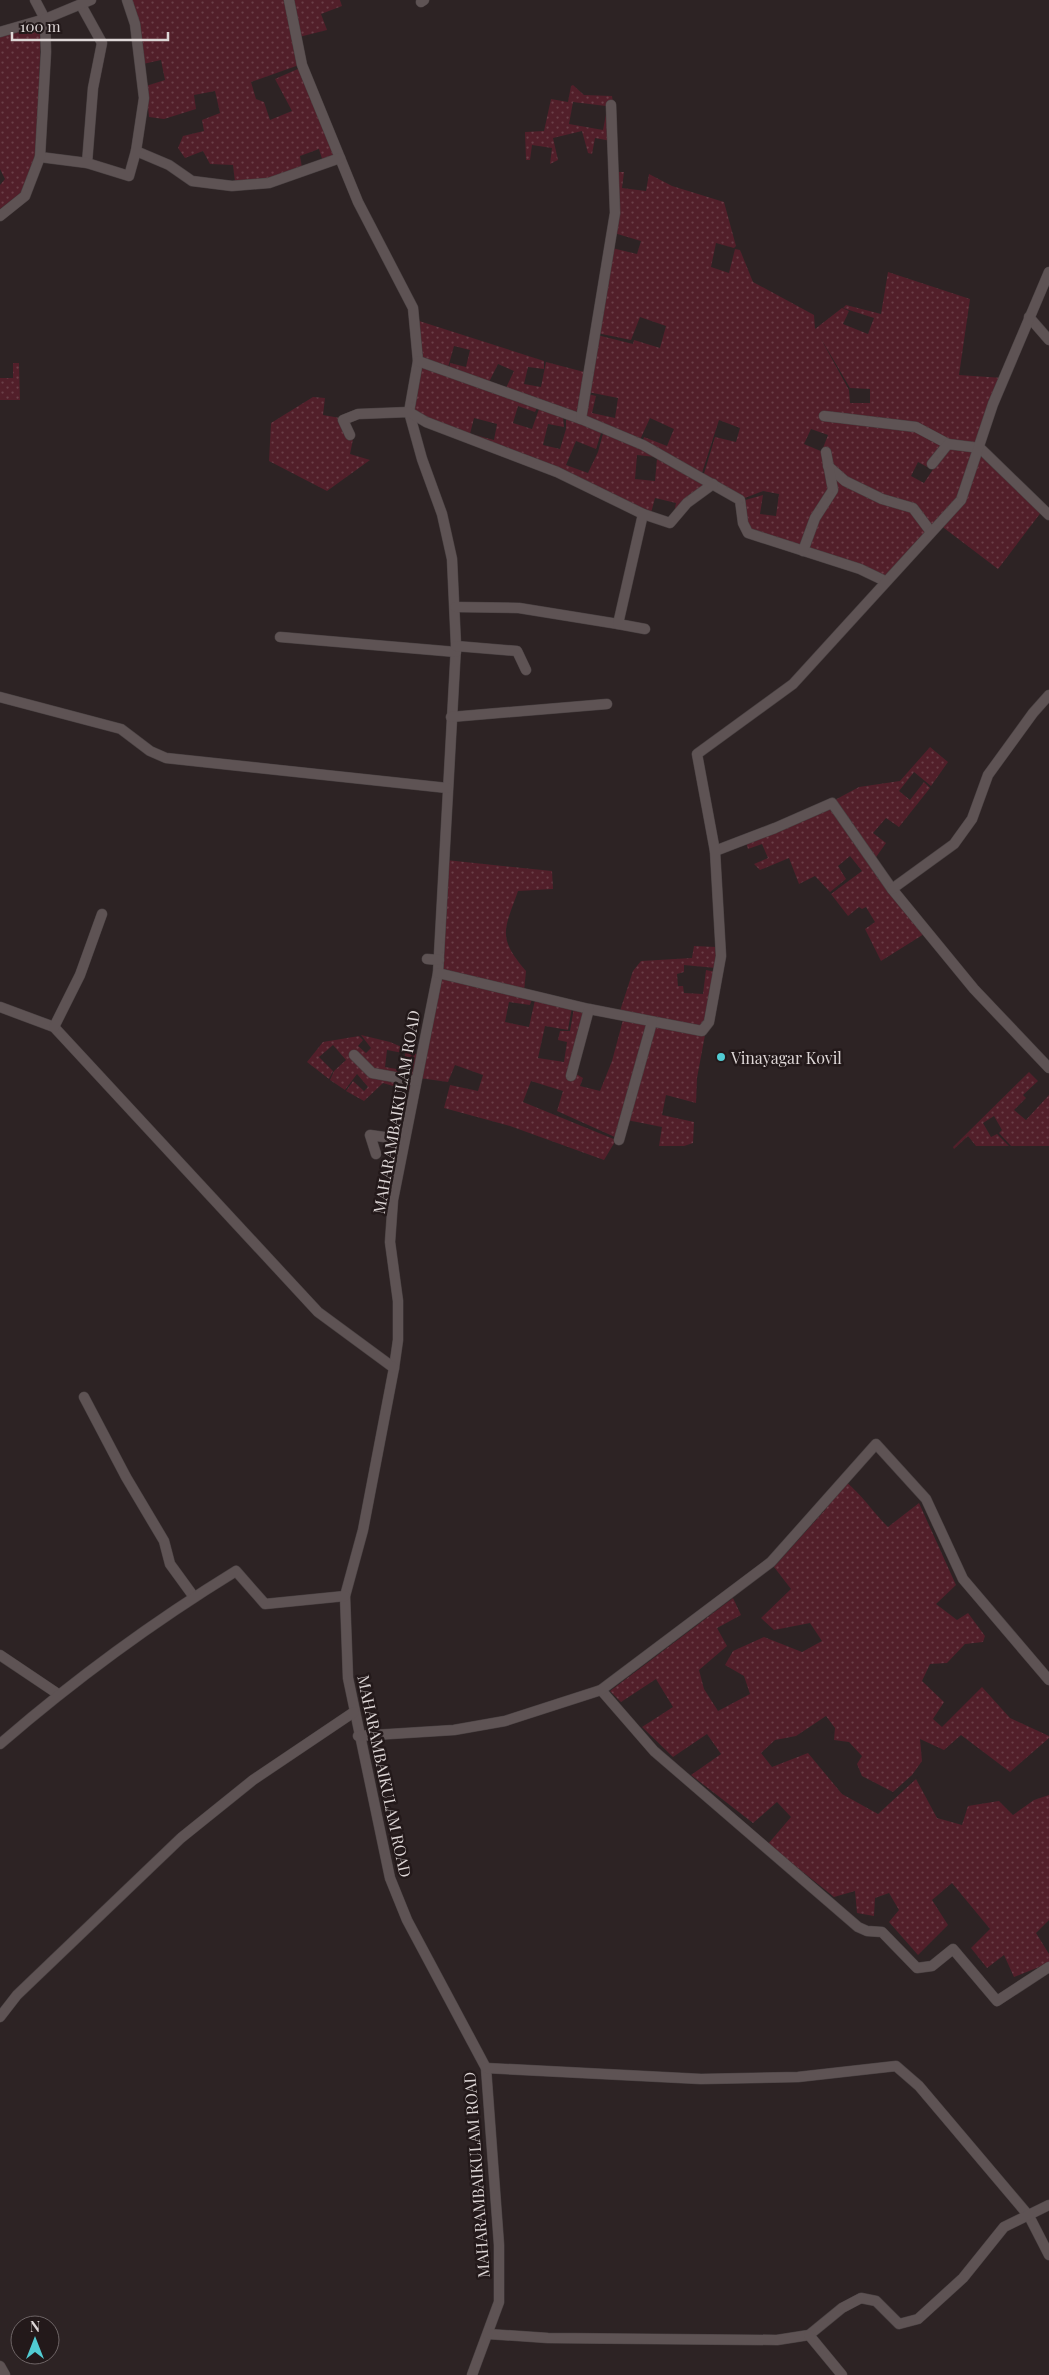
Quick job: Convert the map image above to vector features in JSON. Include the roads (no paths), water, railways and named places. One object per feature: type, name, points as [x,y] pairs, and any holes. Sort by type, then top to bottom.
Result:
[{"type":"street","points":[[0,216],[25,196],[40,157],[46,52],[45,19],[35,0]]},
{"type":"street","points":[[0,32],[45,19],[91,0]]},
{"type":"street","points":[[40,157],[87,163],[129,176],[136,151],[144,98],[135,24],[127,0]]},
{"type":"street","name":"MAHARAMBAIKULAM ROAD","points":[[289,0],[302,64],[358,202],[413,308],[418,361],[410,412],[422,459],[442,514],[452,559],[456,649],[438,973],[393,1200],[390,1242],[398,1301],[398,1340],[394,1368],[363,1530],[345,1596],[348,1678],[358,1736],[390,1878],[407,1920],[486,2068],[499,2245],[499,2302],[472,2375]]},
{"type":"street","points":[[81,5],[102,43],[93,88],[87,163]]},
{"type":"street","points":[[581,419],[615,212],[611,105]]},
{"type":"street","points":[[136,151],[169,165],[192,181],[232,186],[269,183],[340,158]]},
{"type":"street","points":[[438,973],[589,1009],[702,1031],[709,1022],[721,956],[714,851],[697,754],[793,684],[885,581],[961,500],[980,448],[993,404],[1049,272]]},
{"type":"street","points":[[1029,317],[1049,340]]},
{"type":"street","points":[[418,361],[581,419],[643,446],[740,500],[743,523],[748,533],[860,569],[885,581]]},
{"type":"street","points":[[350,435],[344,420],[358,414],[410,412],[426,422],[557,472],[643,514],[670,523],[687,503],[713,484]]},
{"type":"street","points":[[824,416],[916,427],[948,444],[980,448],[1049,516]]},
{"type":"street","points":[[932,464],[948,444]]},
{"type":"street","points":[[804,551],[815,518],[833,490],[826,452]]},
{"type":"street","points":[[828,466],[845,481],[882,499],[913,508],[931,532]]},
{"type":"street","points":[[618,624],[643,514]]},
{"type":"street","points":[[454,607],[519,608],[645,629]]},
{"type":"street","points":[[280,637],[456,649],[517,651],[526,670]]},
{"type":"street","points":[[892,889],[954,844],[972,819],[988,775],[1033,713],[1049,695]]},
{"type":"street","points":[[0,697],[121,728],[150,751],[166,758],[447,788]]},
{"type":"street","points":[[451,717],[607,704]]},
{"type":"street","points":[[714,851],[775,828],[832,803],[892,889],[974,989],[1049,1068]]},
{"type":"street","points":[[54,1026],[80,975],[102,914]]},
{"type":"street","points":[[427,959],[439,960]]},
{"type":"street","points":[[0,1007],[54,1026],[318,1312],[394,1368]]},
{"type":"street","points":[[571,1076],[589,1009]]},
{"type":"street","points":[[619,1140],[652,1022]]},
{"type":"street","points":[[354,1055],[372,1073],[416,1081]]},
{"type":"street","points":[[376,1154],[370,1135],[398,1139],[407,1124]]},
{"type":"street","points":[[84,1397],[164,1542],[170,1564],[194,1597]]},
{"type":"street","points":[[358,1736],[454,1730],[505,1721],[600,1690],[771,1562],[876,1444],[926,1499],[963,1578],[1049,1680]]},
{"type":"street","points":[[0,1744],[58,1694],[194,1597],[236,1571],[265,1604],[345,1596]]},
{"type":"street","points":[[0,1655],[58,1694]]},
{"type":"street","points":[[600,1690],[654,1751],[858,1926],[866,1931],[882,1932],[917,1968],[932,1966],[953,1949],[997,2001],[1049,1967]]},
{"type":"street","points":[[0,2017],[17,1995],[181,1838],[253,1780],[354,1712]]},
{"type":"street","points":[[486,2068],[701,2079],[798,2077],[896,2066],[919,2086],[1029,2216],[1049,2255]]},
{"type":"street","points":[[488,2334],[548,2338],[767,2340],[809,2335],[842,2308],[861,2298],[876,2301],[899,2324],[918,2319],[963,2278],[1004,2227],[1049,2205]]},
{"type":"street","points":[[809,2335],[842,2375]]},
{"type":"street","points":[[0,2366],[5,2375]]},
{"type":"place","name":"Vinayagar Kovil","points":[[721,1057]]}]
